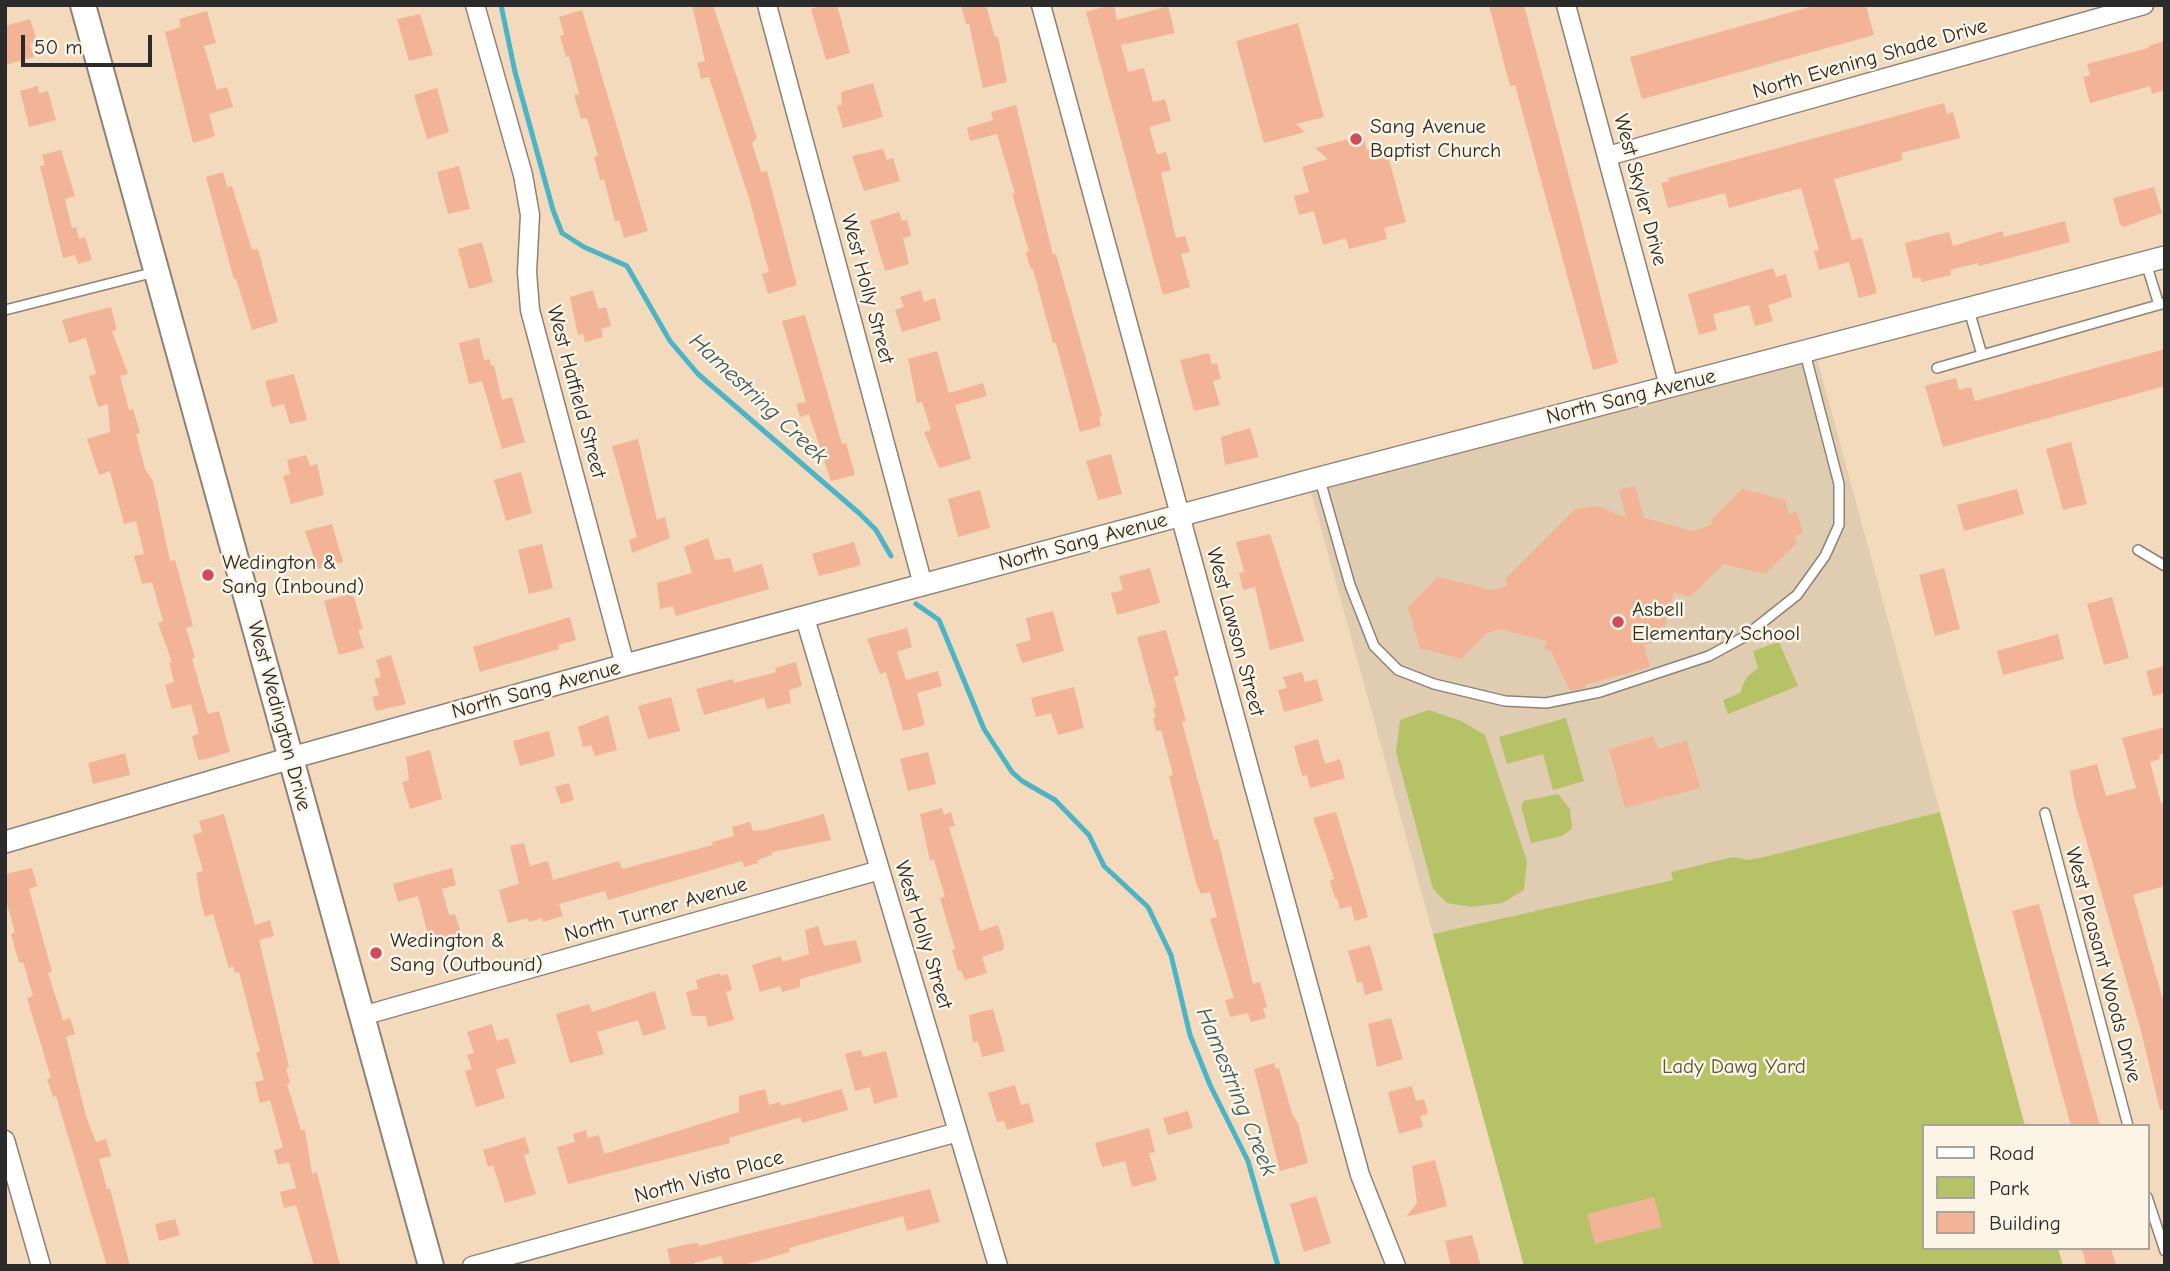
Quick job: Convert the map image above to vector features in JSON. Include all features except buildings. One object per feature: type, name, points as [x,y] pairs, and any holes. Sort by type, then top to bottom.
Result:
[{"type":"main road","name":"West Wedington Drive","points":[[83,5],[431,1266]]},
{"type":"street","name":"West Hatfield Street","points":[[475,5],[523,175],[530,215],[527,272],[530,310],[625,666]]},
{"type":"street","name":"West Holly Street","points":[[767,5],[923,585]]},
{"type":"street","name":"West Lawson Street","points":[[1041,5],[1360,1175],[1396,1266]]},
{"type":"street","name":"West Skyler Drive","points":[[1566,5],[1669,386]]},
{"type":"street","name":"North Evening Shade Drive","points":[[1608,156],[2144,5]]},
{"type":"street","name":"North Sang Avenue","points":[[5,842],[291,758],[1179,515],[1969,310],[2155,259]]},
{"type":"street","name":"West Holly Street","points":[[805,618],[998,1266]]},
{"type":"street","name":"North Turner Avenue","points":[[362,1016],[880,870]]},
{"type":"street","name":"North Vista Place","points":[[472,1266],[958,1132]]},
{"type":"street","points":[[5,1140],[41,1266]]},
{"type":"lane","points":[[1937,368],[2162,304],[2155,259]]},
{"type":"lane","points":[[5,310],[156,271]]},
{"type":"lane","points":[[1969,310],[1982,355]]},
{"type":"lane","points":[[1320,478],[1350,585],[1374,646],[1398,670],[1434,684],[1505,701],[1546,703],[1600,692],[1709,656],[1744,637],[1797,595],[1825,556],[1839,525],[1839,484],[1804,353]]},
{"type":"lane","points":[[2138,550],[2165,566]]},
{"type":"lane","name":"West Pleasant Woods Drive","points":[[2045,813],[2127,1124]]},
{"type":"lane","points":[[2149,1203],[2165,1251]]},
{"type":"shaded area","name":"Asbell Elementary School","points":[[1815,351],[1940,812],[1678,879],[1433,934],[1308,481]]},
{"type":"green space","points":[[1779,642],[1798,686],[1728,714],[1723,700],[1740,693],[1746,678],[1758,668],[1753,651]]},
{"type":"green space","points":[[1429,710],[1461,721],[1485,735],[1527,861],[1524,890],[1502,903],[1471,907],[1447,903],[1433,889],[1396,752],[1400,720]]},
{"type":"green space","points":[[1566,718],[1584,781],[1553,790],[1543,754],[1507,764],[1499,737]]},
{"type":"green space","points":[[1558,794],[1570,809],[1572,829],[1562,836],[1531,843],[1521,806],[1524,801]]},
{"type":"green space","name":"Lady Dawg Yard","points":[[1940,812],[2024,1124],[1922,1124],[1922,1250],[2059,1250],[2063,1266],[1524,1266],[1433,934],[1673,880],[1671,872],[1733,857],[1748,860]]},
{"type":"waterway","name":"Hamestring Creek","points":[[501,5],[515,72],[553,210],[562,233],[584,247],[627,266],[670,341],[698,374],[860,514],[876,530],[891,556]]},
{"type":"waterway","name":"Hamestring Creek","points":[[916,604],[939,620],[984,729],[1012,772],[1055,800],[1089,835],[1104,866],[1148,907],[1171,955],[1190,1035],[1210,1085],[1248,1161],[1278,1266]]},
{"type":"place","name":"Sang Avenue Baptist Church","points":[[1356,139]]},
{"type":"place","name":"Wedington & Sang (Inbound)","points":[[208,575]]},
{"type":"place","name":"Asbell Elementary School","points":[[1618,622]]},
{"type":"place","name":"Wedington & Sang (Outbound)","points":[[376,953]]}]
